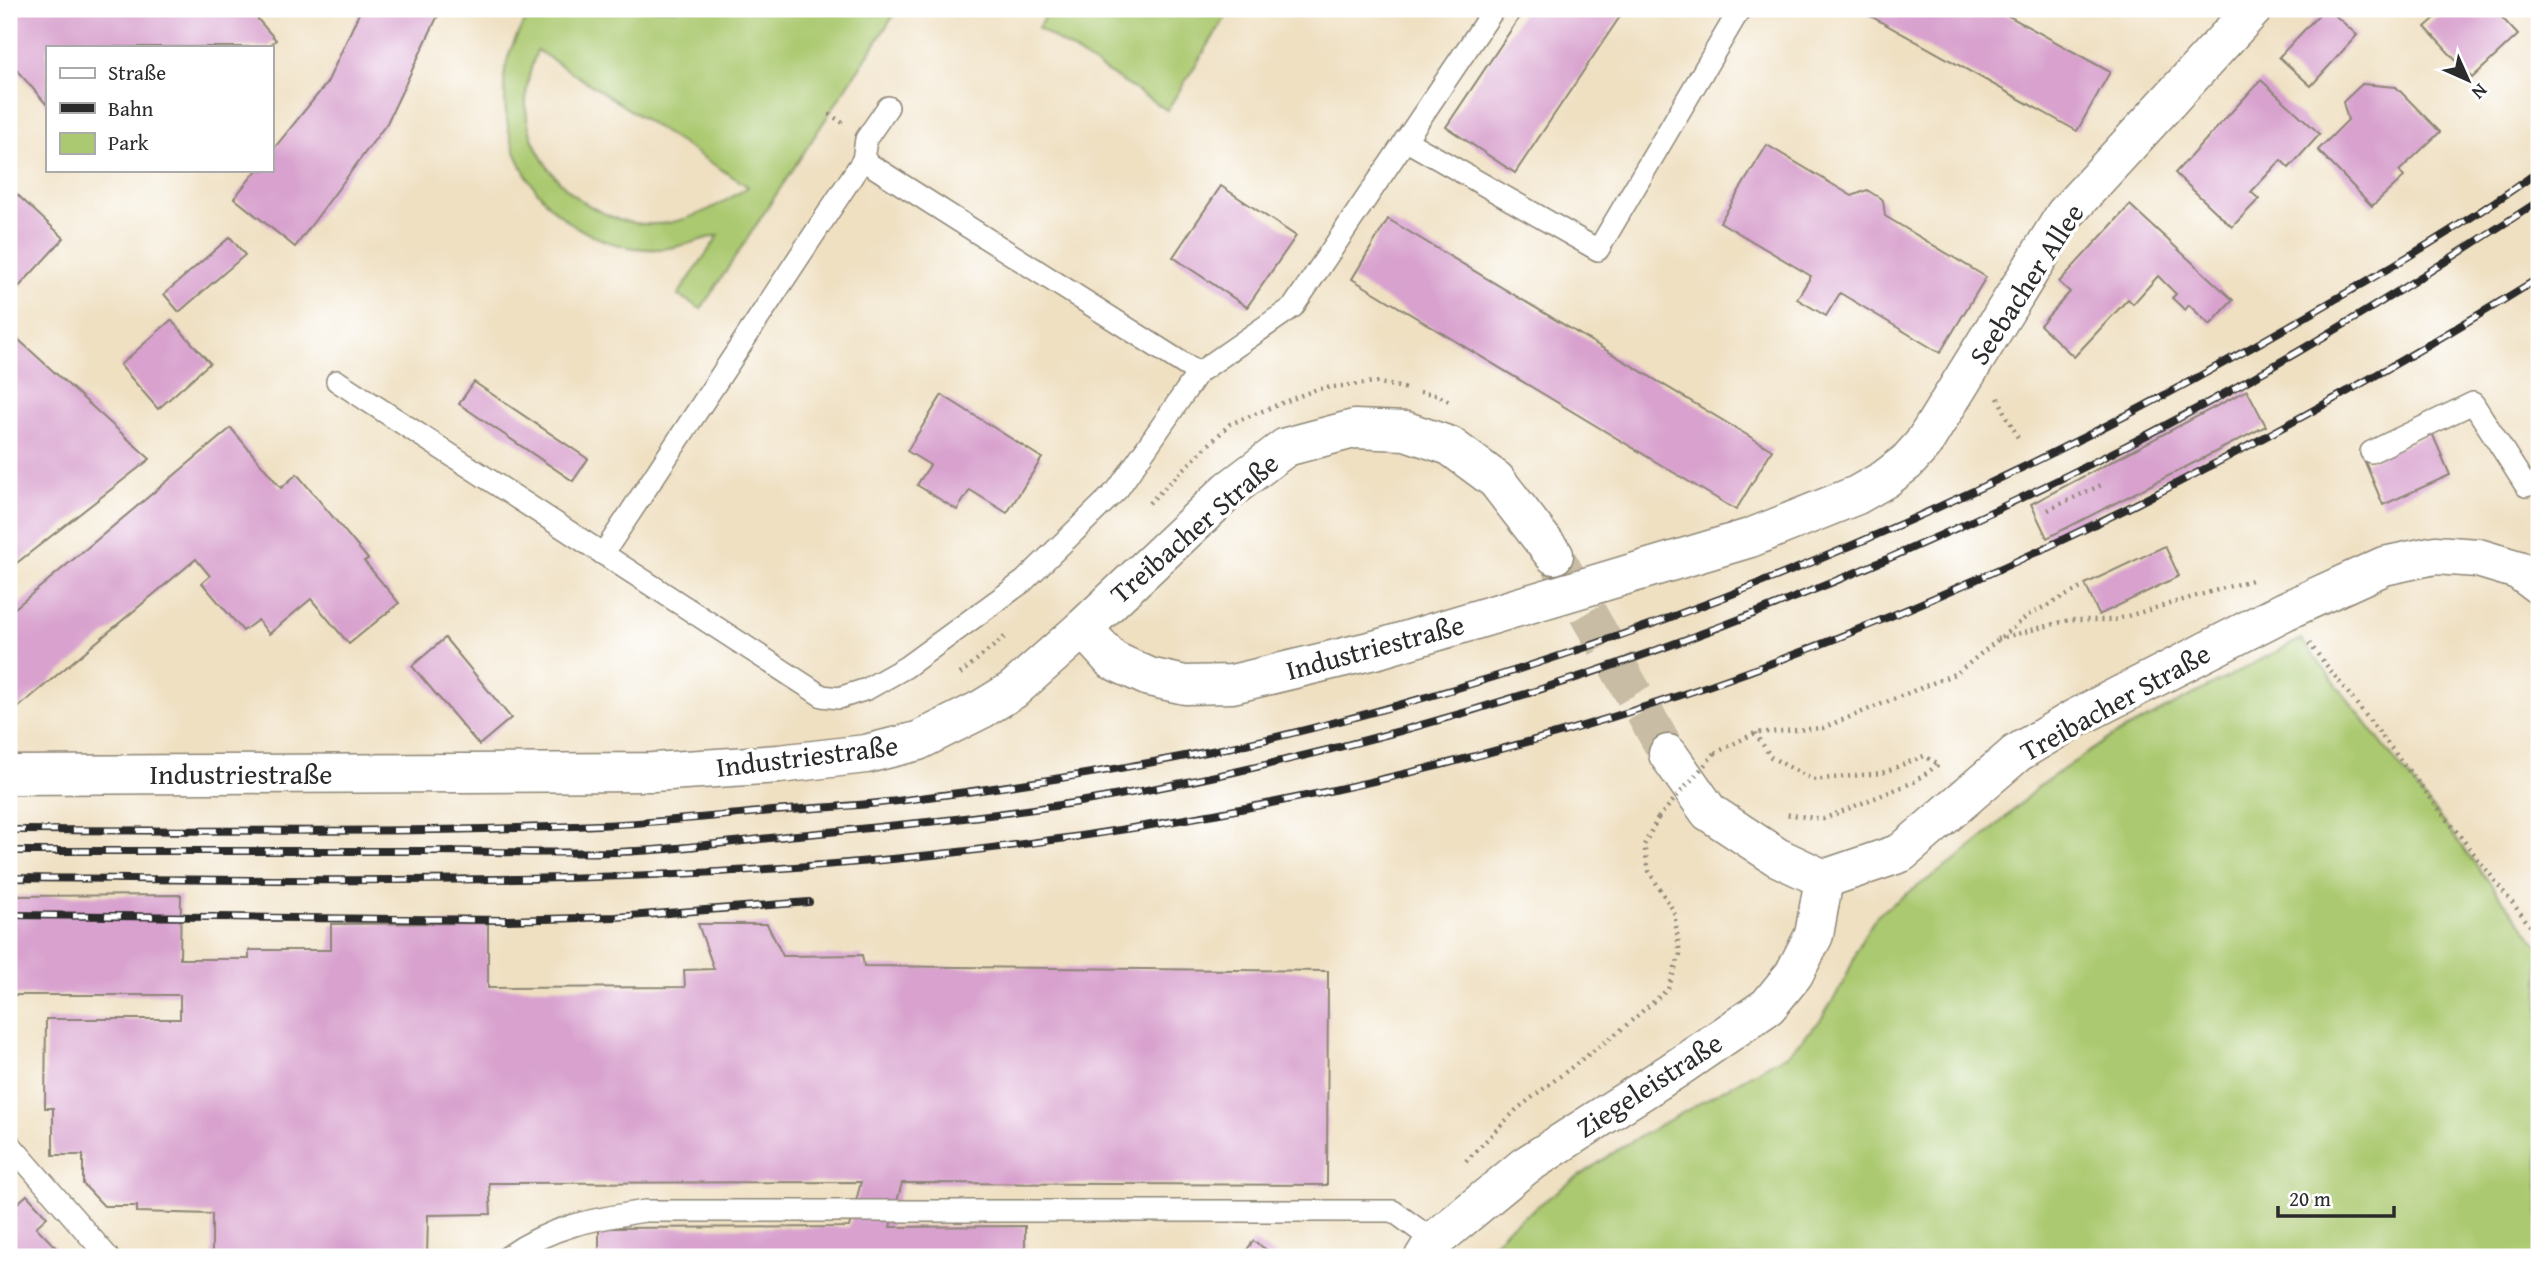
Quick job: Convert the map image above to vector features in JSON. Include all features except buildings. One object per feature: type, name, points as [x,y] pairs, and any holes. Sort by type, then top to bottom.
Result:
[{"type":"street","name":"Seebacher Allee","points":[[1857,495],[1885,479],[1907,462],[1923,444],[2065,214],[2253,9]]},
{"type":"street","name":"Treibacher Straße","points":[[1083,628],[1229,490],[1286,447],[1354,429],[1406,431],[1450,446],[1496,480],[1554,555]]},
{"type":"street","name":"Industriestraße","points":[[9,775],[653,772],[779,764],[866,754],[918,741],[982,709],[1013,690],[1083,628],[1112,660],[1149,677],[1185,685],[1232,684],[1378,649],[1750,538],[1857,495]]},
{"type":"street","name":"Treibacher Straße","points":[[1824,879],[1901,853],[2017,753],[2074,719],[2285,611],[2384,566],[2435,555],[2478,558],[2518,570],[2539,585]]},
{"type":"street","points":[[1681,756],[1709,812],[1777,857],[1824,879]]},
{"type":"street","name":"Ziegeleistraße","points":[[1429,1249],[1525,1166],[1768,1006],[1794,974],[1814,936],[1824,879]]},
{"type":"lane","points":[[337,381],[822,696],[839,698],[867,689],[906,667],[1024,581],[1118,489],[1198,373],[1293,307],[1494,9]]},
{"type":"lane","points":[[1405,140],[1598,250],[1740,9]]},
{"type":"lane","points":[[603,554],[863,160],[866,139],[888,107]]},
{"type":"lane","points":[[863,160],[1198,373]]},
{"type":"lane","points":[[2371,452],[2473,403],[2526,486],[2539,481]]},
{"type":"lane","points":[[9,1145],[108,1257]]},
{"type":"lane","points":[[507,1257],[526,1244],[584,1220],[645,1211],[1393,1211],[1429,1249]]},
{"type":"path","points":[[1998,399],[2018,438]]},
{"type":"path","points":[[2048,510],[2101,485]]},
{"type":"path","points":[[1998,639],[2069,620],[2114,620],[2259,578],[2539,937]]},
{"type":"path","points":[[1460,1166],[1517,1109],[1622,1029],[1668,989],[1680,954],[1674,912],[1648,871],[1644,845],[1658,818],[1715,753],[1755,733],[1823,728],[1957,673],[2029,614],[2081,588]]},
{"type":"path","points":[[1755,733],[1771,757],[1813,780],[1882,773],[1924,755],[1940,764],[1914,782],[1823,819],[1779,814]]},
{"type":"path","points":[[1681,756],[1712,774]]},
{"type":"green space","points":[[533,9],[898,9],[701,309],[678,295],[719,235],[666,248],[647,249],[618,245],[591,235],[567,220],[546,202],[529,179],[516,154],[508,127],[504,81],[509,54]],"holes":[[[537,50],[748,187],[698,214],[657,224],[622,220],[582,201],[549,169],[530,130],[526,93]]]},
{"type":"green space","points":[[1049,9],[1231,9],[1167,110],[1038,28]]},
{"type":"green space","points":[[2301,639],[2539,946],[2539,1257],[1479,1257],[1507,1229],[1623,1146],[1789,1053],[1820,1021],[1843,984],[1863,937],[1878,914],[1957,859],[2040,785],[2111,737]]},
{"type":"tunnel","points":[[1559,563],[1668,754]]},
{"type":"railway","points":[[9,830],[451,830],[663,821],[872,804],[984,790],[1183,757],[1325,725],[1494,677],[1593,645],[1691,610],[1883,532],[2070,444],[2254,346],[2435,240],[2539,171]]},
{"type":"railway","points":[[9,851],[558,853],[658,850],[951,820],[1103,798],[1246,769],[1387,734],[1527,694],[1665,647],[1801,595],[1935,538],[2067,476],[2240,385],[2370,309],[2539,201]]},
{"type":"railway","points":[[9,878],[501,879],[624,876],[870,861],[1083,836],[1173,821],[1263,805],[1442,765],[1618,715],[1705,687],[1814,647],[2028,556],[2237,452],[2339,396],[2539,278]]},
{"type":"railway","points":[[9,915],[507,920],[616,917],[809,902]]}]
